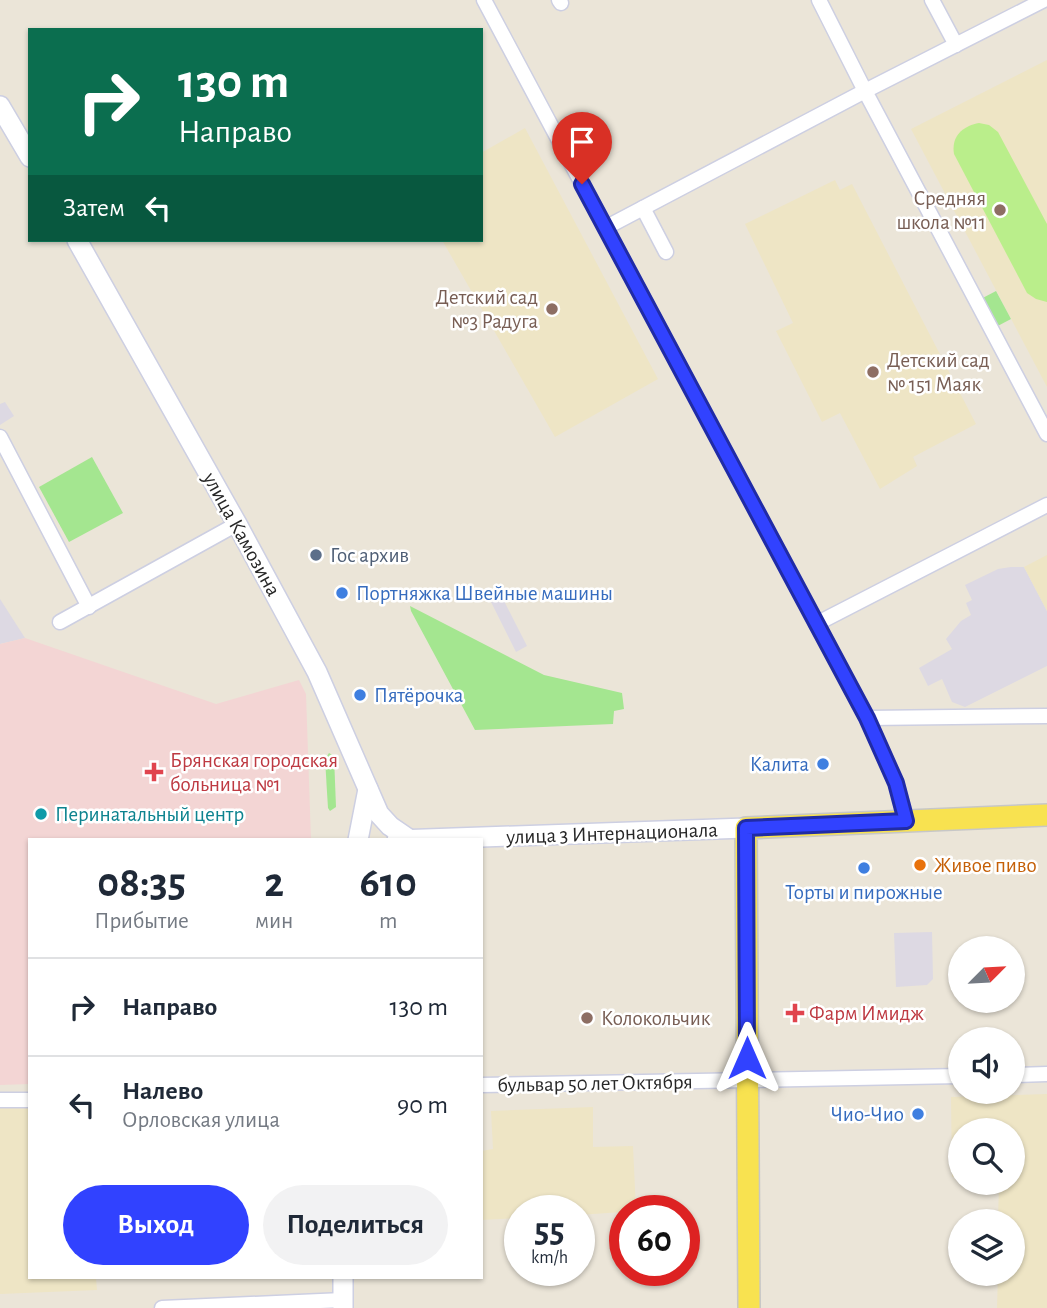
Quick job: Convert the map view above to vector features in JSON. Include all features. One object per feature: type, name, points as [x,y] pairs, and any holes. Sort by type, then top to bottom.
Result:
[{"type":"main road","name":"улица 3 Интернационала","points":[[746,828],[1047,815]]},
{"type":"main road","points":[[746,828],[750,1308]]},
{"type":"street","points":[[484,0],[867,718],[896,783],[906,821]]},
{"type":"street","points":[[819,0],[1047,434]]},
{"type":"street","points":[[932,0],[956,45]]},
{"type":"street","points":[[605,228],[1044,0]]},
{"type":"street","points":[[0,106],[28,155]]},
{"type":"street","points":[[643,208],[666,252]]},
{"type":"street","name":"улица Камозина","points":[[78,242],[317,672],[379,814],[390,826],[408,838]]},
{"type":"street","points":[[0,437],[89,607]]},
{"type":"street","points":[[816,624],[1047,505]]},
{"type":"street","points":[[60,622],[237,524]]},
{"type":"street","points":[[867,718],[1047,716]]},
{"type":"street","points":[[358,838],[368,789]]},
{"type":"street","name":"улица 3 Интернационала","points":[[440,838],[746,828]]},
{"type":"street","points":[[1025,1075],[1047,1074]]},
{"type":"street","name":"бульвар 50 лет Октября","points":[[483,1085],[948,1076]]},
{"type":"street","points":[[0,1100],[28,1100]]},
{"type":"street","points":[[162,1308],[343,1304],[343,1279]]},
{"type":"shaded area","name":"Средняя школа №11","points":[[1047,60],[1047,387],[911,129]]},
{"type":"shaded area","name":"Детский сад №3 Радуга","points":[[525,128],[658,379],[555,437],[443,242],[483,242],[483,152]]},
{"type":"shaded area","name":"Детский сад № 151 Маяк","points":[[835,180],[840,190],[852,184],[976,424],[913,457],[917,466],[880,489],[840,413],[822,422],[776,331],[793,323],[745,224]]},
{"type":"shaded area","points":[[5,402],[14,416],[0,425],[0,404]]},
{"type":"shaded area","points":[[1047,555],[1047,611],[1024,567]]},
{"type":"shaded area","points":[[1024,567],[1047,611],[1047,666],[965,707],[952,702],[942,679],[928,686],[919,668],[952,649],[946,639],[961,621],[971,615],[966,603],[972,600],[965,585],[998,569]]},
{"type":"shaded area","points":[[502,597],[527,646],[516,652],[491,602]]},
{"type":"shaded area","points":[[0,599],[25,638],[0,644]]},
{"type":"shaded area","name":"Брянская городская больница №1","points":[[25,638],[216,704],[299,680],[306,694],[311,838],[28,838],[28,1084],[0,1085],[0,644]]},
{"type":"shaded area","points":[[932,932],[933,979],[927,985],[896,987],[894,933]]},
{"type":"shaded area","points":[[1047,1094],[1047,1308],[997,1308],[998,1286],[1025,1286],[1025,1209],[998,1209],[999,1195],[1025,1195],[1025,1118],[951,1118],[951,1104],[1025,1104],[1025,1095]]},
{"type":"shaded area","points":[[0,1107],[28,1107],[28,1279],[96,1279],[97,1290],[0,1294]]},
{"type":"shaded area","points":[[593,1107],[593,1147],[633,1146],[635,1195],[609,1195],[609,1213],[595,1214],[595,1195],[504,1195],[504,1219],[483,1220],[483,1151],[493,1149],[491,1111]]},
{"type":"green space","points":[[979,123],[989,125],[998,132],[1047,224],[1047,302],[1027,293],[954,154],[954,142],[959,133]]},
{"type":"green space","points":[[996,291],[1011,319],[992,329],[977,301]]},
{"type":"green space","points":[[92,457],[123,513],[69,542],[39,487]]},
{"type":"green space","points":[[410,606],[544,675],[622,693],[624,709],[614,711],[613,724],[475,730]]},
{"type":"green space","points":[[329,753],[334,756],[336,807],[330,811],[325,759]]},
{"type":"place","name":"Средняя школа №11","points":[[1000,210]]},
{"type":"place","name":"Детский сад №3 Радуга","points":[[552,309]]},
{"type":"place","name":"Детский сад № 151 Маяк","points":[[873,372]]},
{"type":"place","name":"Гос архив","points":[[316,555]]},
{"type":"place","name":"Портняжка Швейные машины","points":[[342,593]]},
{"type":"place","name":"Пятёрочка","points":[[360,695]]},
{"type":"place","name":"Калита","points":[[823,764]]},
{"type":"place","name":"Брянская городская больница №1","points":[[154,772]]},
{"type":"place","name":"Перинатальный центр","points":[[41,814]]},
{"type":"place","name":"Живое пиво","points":[[920,865]]},
{"type":"place","name":"Торты и пирожные","points":[[864,868]]},
{"type":"place","name":"Фарм Имидж","points":[[795,1013]]},
{"type":"place","name":"Колокольчик","points":[[587,1018]]},
{"type":"place","name":"Чио-Чио","points":[[918,1114]]},
{"type":"route","points":[[582,184],[867,718],[896,783],[906,821],[746,828],[747,1058]]}]
